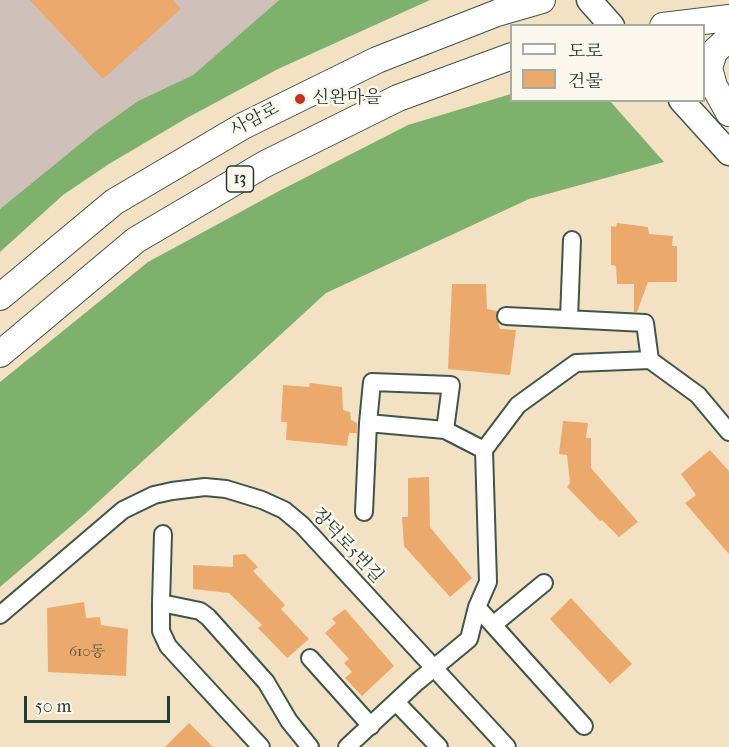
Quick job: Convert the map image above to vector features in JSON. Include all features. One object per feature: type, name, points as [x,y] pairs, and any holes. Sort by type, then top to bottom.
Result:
[{"type":"main road","points":[[466,25],[491,0]]},
{"type":"main road","name":"사암로","points":[[0,297],[114,202],[243,126],[377,60],[497,13],[542,0]]},
{"type":"main road","points":[[589,0],[610,24]]},
{"type":"main road","points":[[680,24],[729,18]]},
{"type":"main road","points":[[729,38],[714,52],[709,68],[714,86],[729,113]]},
{"type":"main road","name":"13","points":[[0,354],[136,240],[265,164],[398,98],[510,57]]},
{"type":"main road","points":[[683,102],[729,153]]},
{"type":"street","points":[[569,319],[572,240]]},
{"type":"street","points":[[506,316],[645,322],[650,360]]},
{"type":"street","points":[[347,747],[469,639],[477,607],[488,582],[484,450],[518,405],[576,363],[650,360],[698,395],[729,432]]},
{"type":"street","points":[[364,512],[372,382],[451,385],[445,430]]},
{"type":"street","points":[[368,423],[445,430],[484,450]]},
{"type":"street","name":"장덕로5번길","points":[[0,615],[123,510],[154,495],[172,490],[205,487],[226,489],[262,500],[284,510],[302,525],[507,747]]},
{"type":"street","points":[[163,534],[161,631],[168,646],[261,747]]},
{"type":"street","points":[[493,625],[544,583]]},
{"type":"street","points":[[161,603],[200,611],[208,617],[266,682],[289,721],[310,747]]},
{"type":"street","points":[[477,607],[584,726]]},
{"type":"street","points":[[310,658],[371,726]]},
{"type":"street","points":[[396,702],[439,747]]},
{"type":"shaded area","points":[[0,0],[279,0],[193,75],[138,101],[97,130],[0,209]]},
{"type":"green space","points":[[279,0],[430,0],[278,69],[185,119],[109,164],[63,195],[0,252],[0,209],[97,130],[138,101],[193,75]]},
{"type":"green space","points":[[510,94],[510,102],[611,102],[664,162],[529,199],[326,293],[85,514],[0,587],[0,382],[148,262],[408,125]]},
{"type":"building","points":[[30,0],[173,0],[181,9],[103,79]]},
{"type":"building","points":[[617,223],[648,227],[649,234],[673,236],[672,246],[677,246],[677,282],[648,282],[637,312],[634,312],[634,284],[617,284],[616,266],[611,265],[611,226],[616,227]]},
{"type":"building","points":[[452,284],[486,284],[487,309],[497,311],[496,316],[500,329],[516,330],[510,375],[448,369]]},
{"type":"building","points":[[310,383],[342,387],[343,410],[350,412],[351,420],[357,423],[357,433],[349,433],[347,446],[286,440],[287,422],[281,422],[283,385],[309,387]]},
{"type":"building","points":[[563,421],[588,423],[586,438],[591,438],[591,468],[638,522],[619,537],[567,487],[570,483],[567,455],[559,454]]},
{"type":"building","points":[[710,450],[729,471],[729,554],[685,503],[696,495],[681,474]]},
{"type":"building","points":[[429,477],[430,527],[472,578],[450,597],[404,546],[402,517],[408,517],[408,478]]},
{"type":"building","points":[[245,554],[258,567],[253,571],[285,605],[281,609],[309,639],[287,658],[258,628],[262,625],[229,593],[193,589],[193,565],[233,567],[233,555]]},
{"type":"building","points":[[571,598],[632,664],[610,684],[550,619]]},
{"type":"building","points":[[84,602],[86,618],[100,617],[101,625],[128,629],[126,676],[48,672],[47,608]]},
{"type":"building","points":[[345,609],[394,666],[362,696],[345,678],[352,672],[344,663],[349,659],[325,633],[336,623],[332,619]]},
{"type":"building","points":[[189,723],[213,747],[165,747]]},
{"type":"place","name":"신완마을","points":[[300,99]]}]
